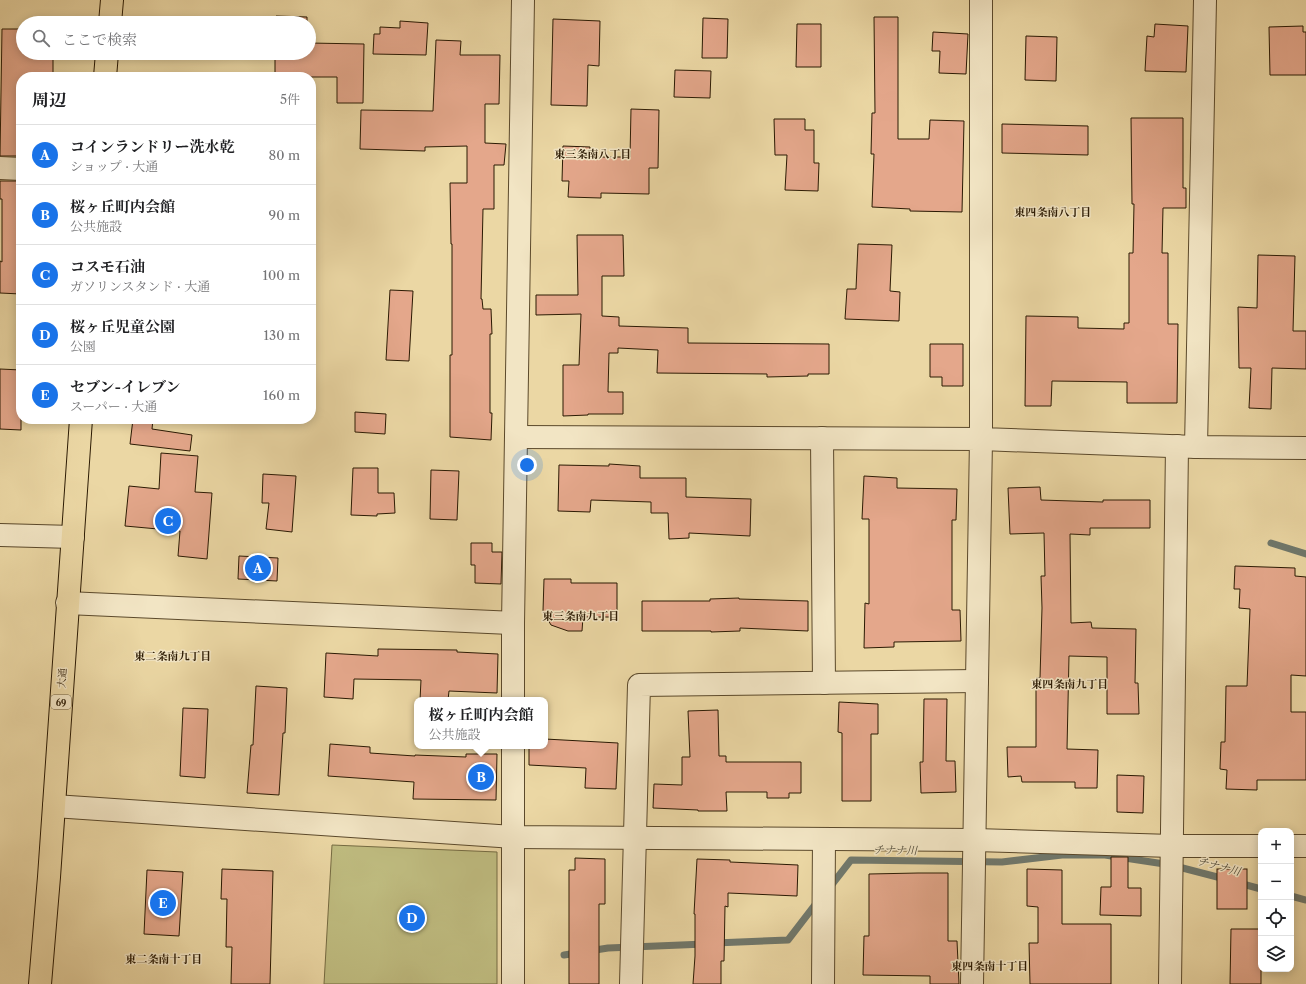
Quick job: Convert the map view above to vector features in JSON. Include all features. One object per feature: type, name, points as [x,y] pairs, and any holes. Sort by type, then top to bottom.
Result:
[{"type":"main road","points":[[111,16],[112,0]]},
{"type":"main road","points":[[105,72],[106,60]]},
{"type":"main road","name":"大通","points":[[40,984],[81,424]]},
{"type":"street","points":[[513,697],[523,0]]},
{"type":"street","points":[[972,984],[981,439],[981,0]]},
{"type":"street","points":[[1170,984],[1172,846],[1186,446],[1205,0]]},
{"type":"street","points":[[0,168],[16,169]]},
{"type":"street","points":[[516,437],[981,439],[1186,446],[1306,448]]},
{"type":"street","points":[[822,438],[824,683]]},
{"type":"street","points":[[0,535],[73,537]]},
{"type":"street","points":[[68,603],[513,623]]},
{"type":"street","points":[[631,984],[639,685],[977,680]]},
{"type":"street","points":[[513,749],[513,984]]},
{"type":"street","points":[[54,806],[513,838],[974,840],[1172,846],[1258,846]]},
{"type":"street","points":[[823,984],[824,839]]},
{"type":"street","points":[[1294,846],[1306,846]]},
{"type":"shaded area","points":[[332,845],[497,852],[497,984],[324,984]]},
{"type":"building","points":[[874,17],[898,17],[898,139],[929,139],[930,120],[964,121],[962,212],[910,211],[910,209],[872,207],[874,154],[871,154],[872,113],[875,113]]},
{"type":"building","points":[[703,18],[728,19],[727,58],[702,58]]},
{"type":"building","points":[[553,19],[600,21],[599,66],[588,65],[587,106],[551,105]]},
{"type":"building","points":[[400,21],[428,23],[426,55],[373,54],[374,34],[380,34],[380,27],[400,28]]},
{"type":"building","points":[[797,24],[821,24],[821,67],[796,67]]},
{"type":"building","points":[[1155,24],[1188,26],[1186,72],[1145,71],[1147,36],[1154,37]]},
{"type":"building","points":[[1303,26],[1303,32],[1306,32],[1306,75],[1270,75],[1269,27]]},
{"type":"building","points":[[2,29],[16,29],[16,60],[53,60],[53,72],[16,72],[16,156],[0,156]]},
{"type":"building","points":[[933,32],[968,34],[966,74],[939,73],[940,51],[932,51]]},
{"type":"building","points":[[1026,36],[1057,37],[1056,81],[1025,80]]},
{"type":"building","points":[[436,40],[461,41],[460,55],[500,55],[499,104],[485,104],[485,143],[506,144],[504,165],[494,165],[494,209],[483,209],[481,299],[483,309],[491,309],[491,440],[450,437],[452,244],[450,183],[467,183],[467,146],[425,147],[425,151],[360,149],[361,110],[433,111]]},
{"type":"building","points":[[316,43],[364,44],[363,103],[337,103],[337,77],[316,77],[316,72],[275,72],[275,60],[316,60]]},
{"type":"building","points":[[675,70],[711,71],[710,98],[674,97]]},
{"type":"building","points":[[631,109],[659,110],[658,168],[649,168],[649,194],[601,193],[601,198],[568,197],[569,181],[562,181],[563,146],[590,147],[589,157],[630,157]]},
{"type":"building","points":[[1131,118],[1183,118],[1183,188],[1186,188],[1186,208],[1163,208],[1162,253],[1168,253],[1168,324],[1178,324],[1177,403],[1127,403],[1127,382],[1052,381],[1051,406],[1025,406],[1026,316],[1078,317],[1078,328],[1124,329],[1124,323],[1129,323],[1129,253],[1133,253],[1134,204],[1132,204]]},
{"type":"building","points":[[774,119],[805,119],[805,130],[814,130],[814,163],[819,163],[818,191],[785,190],[787,155],[775,155]]},
{"type":"building","points":[[1002,124],[1088,126],[1088,155],[1002,153]]},
{"type":"building","points":[[0,181],[16,181],[16,294],[0,293],[0,261],[2,262],[2,199],[0,199]]},
{"type":"building","points":[[577,235],[623,235],[624,276],[602,276],[602,316],[619,317],[619,326],[688,328],[688,343],[829,344],[829,374],[767,377],[767,374],[657,373],[658,350],[618,348],[618,353],[609,353],[608,392],[623,392],[623,414],[563,416],[563,365],[579,365],[581,314],[536,315],[536,295],[578,295]]},
{"type":"building","points":[[858,244],[892,245],[890,291],[900,292],[899,321],[845,319],[847,289],[856,289]]},
{"type":"building","points":[[1258,255],[1295,256],[1293,331],[1306,331],[1306,369],[1272,368],[1271,409],[1249,408],[1251,368],[1239,368],[1238,307],[1257,308]]},
{"type":"building","points":[[390,290],[413,291],[409,361],[386,360]]},
{"type":"building","points":[[930,344],[963,344],[963,386],[942,386],[942,377],[930,377]]},
{"type":"building","points":[[0,369],[16,370],[16,424],[21,424],[21,430],[0,429]]},
{"type":"building","points":[[355,412],[386,414],[385,434],[355,432]]},
{"type":"building","points":[[132,424],[152,424],[152,429],[192,435],[190,451],[130,444]]},
{"type":"building","points":[[161,453],[198,456],[195,492],[212,493],[207,559],[178,556],[180,531],[125,526],[129,486],[159,489]]},
{"type":"building","points":[[609,464],[640,466],[640,478],[686,478],[686,497],[751,499],[750,536],[689,533],[689,538],[669,539],[668,513],[651,513],[651,502],[591,500],[590,512],[558,511],[559,465],[609,466]]},
{"type":"building","points":[[353,468],[378,468],[378,493],[394,493],[395,513],[377,514],[377,516],[351,515]]},
{"type":"building","points":[[431,470],[459,471],[457,520],[430,519]]},
{"type":"building","points":[[263,474],[296,476],[292,532],[266,529],[269,503],[262,503]]},
{"type":"building","points":[[864,476],[897,478],[897,488],[957,489],[956,520],[952,520],[952,610],[960,610],[961,641],[894,642],[894,647],[864,648],[865,603],[869,604],[869,519],[862,519]]},
{"type":"building","points":[[1040,487],[1041,500],[1103,502],[1103,500],[1150,500],[1150,528],[1090,528],[1090,535],[1070,534],[1071,623],[1091,622],[1092,628],[1136,629],[1135,683],[1138,683],[1139,714],[1107,714],[1107,657],[1069,656],[1067,749],[1098,750],[1097,788],[1075,788],[1075,782],[1022,782],[1021,776],[1008,777],[1007,747],[1036,747],[1036,678],[1040,678],[1042,608],[1041,576],[1045,576],[1044,533],[1010,534],[1008,488]]},
{"type":"building","points":[[471,543],[492,543],[492,552],[502,552],[501,584],[475,583],[475,565],[471,565]]},
{"type":"building","points":[[239,556],[278,558],[277,581],[238,579]]},
{"type":"building","points":[[1235,566],[1295,568],[1295,576],[1306,577],[1306,676],[1291,675],[1291,712],[1306,712],[1306,780],[1257,780],[1257,790],[1226,789],[1227,770],[1220,769],[1221,742],[1225,742],[1226,686],[1247,686],[1250,609],[1239,608],[1240,589],[1234,589]]},
{"type":"building","points":[[544,579],[571,579],[571,583],[617,583],[617,617],[583,617],[582,631],[568,631],[551,625],[543,611]]},
{"type":"building","points":[[739,598],[808,601],[808,631],[740,628],[740,631],[711,632],[642,631],[642,601],[710,601],[710,599]]},
{"type":"building","points":[[378,649],[457,650],[457,652],[498,654],[497,693],[449,691],[448,697],[420,697],[421,680],[354,679],[353,699],[324,697],[326,653],[378,656]]},
{"type":"building","points":[[256,686],[287,688],[285,733],[283,733],[279,795],[247,793],[251,745],[253,745]]},
{"type":"building","points":[[924,699],[947,699],[946,761],[955,761],[956,792],[921,793],[920,762],[923,762]]},
{"type":"building","points":[[839,702],[878,704],[878,734],[871,734],[871,801],[842,801],[842,733],[838,732]]},
{"type":"building","points":[[183,708],[208,709],[205,778],[180,776]]},
{"type":"building","points":[[718,710],[719,756],[726,756],[726,762],[801,762],[801,793],[789,793],[789,798],[767,798],[767,792],[726,792],[727,811],[653,808],[654,784],[682,785],[682,757],[690,757],[688,711]]},
{"type":"building","points":[[548,739],[618,743],[616,789],[585,788],[586,768],[529,765],[529,749],[548,749]]},
{"type":"building","points":[[330,744],[370,747],[370,753],[415,756],[466,757],[466,754],[497,754],[496,800],[413,799],[414,782],[328,776]]},
{"type":"building","points":[[1117,775],[1144,776],[1143,813],[1117,812]]},
{"type":"building","points":[[1111,857],[1128,857],[1128,888],[1141,888],[1141,916],[1100,915],[1101,887],[1111,887]]},
{"type":"building","points":[[575,858],[605,859],[605,904],[599,904],[599,984],[569,984],[569,870],[575,870]]},
{"type":"building","points":[[697,859],[798,865],[797,896],[728,893],[728,907],[725,906],[724,961],[721,961],[721,984],[693,984],[695,956],[694,914]]},
{"type":"building","points":[[222,869],[273,871],[270,984],[231,984],[232,947],[226,947],[227,899],[221,899]]},
{"type":"building","points":[[1027,869],[1062,870],[1062,924],[1111,924],[1111,984],[1030,984],[1029,943],[1038,943],[1038,907],[1027,906]]},
{"type":"building","points":[[1217,869],[1247,869],[1247,909],[1217,909]]},
{"type":"building","points":[[147,870],[183,872],[179,936],[144,934]]},
{"type":"building","points":[[948,873],[948,941],[957,941],[959,984],[930,984],[930,976],[863,975],[864,936],[869,936],[869,874]]},
{"type":"building","points":[[1231,929],[1258,929],[1258,972],[1261,972],[1261,984],[1230,984]]},
{"type":"waterway","points":[[1271,543],[1306,554]]},
{"type":"waterway","name":"チナナ川","points":[[830,887],[851,860],[1002,862],[1062,855],[1105,855],[1171,865],[1225,879]]},
{"type":"waterway","name":"チナナ川","points":[[1239,883],[1258,888]]},
{"type":"waterway","name":"チナナ川","points":[[1294,897],[1306,900]]},
{"type":"waterway","name":"チナナ川","points":[[715,943],[788,940],[818,901]]},
{"type":"waterway","name":"チナナ川","points":[[589,951],[608,948],[705,944]]},
{"type":"waterway","name":"チナナ川","points":[[564,955],[577,953]]},
{"type":"place","name":"コスモ石油","points":[[168,521]]},
{"type":"place","name":"コインランドリー洗水乾","points":[[258,568]]},
{"type":"place","name":"桜ヶ丘町内会館","points":[[481,777]]},
{"type":"place","name":"セブン-イレブン","points":[[163,903]]},
{"type":"place","name":"桜ヶ丘児童公園","points":[[412,918]]},
{"type":"district","name":"東三条南八丁目","points":[[593,154]]},
{"type":"district","name":"東四条南八丁目","points":[[1053,212]]},
{"type":"district","name":"東三条南九丁目","points":[[581,616]]},
{"type":"district","name":"東二条南九丁目","points":[[173,656]]},
{"type":"district","name":"東四条南九丁目","points":[[1070,684]]},
{"type":"district","name":"東二条南十丁目","points":[[164,959]]},
{"type":"district","name":"東四条南十丁目","points":[[990,966]]}]
